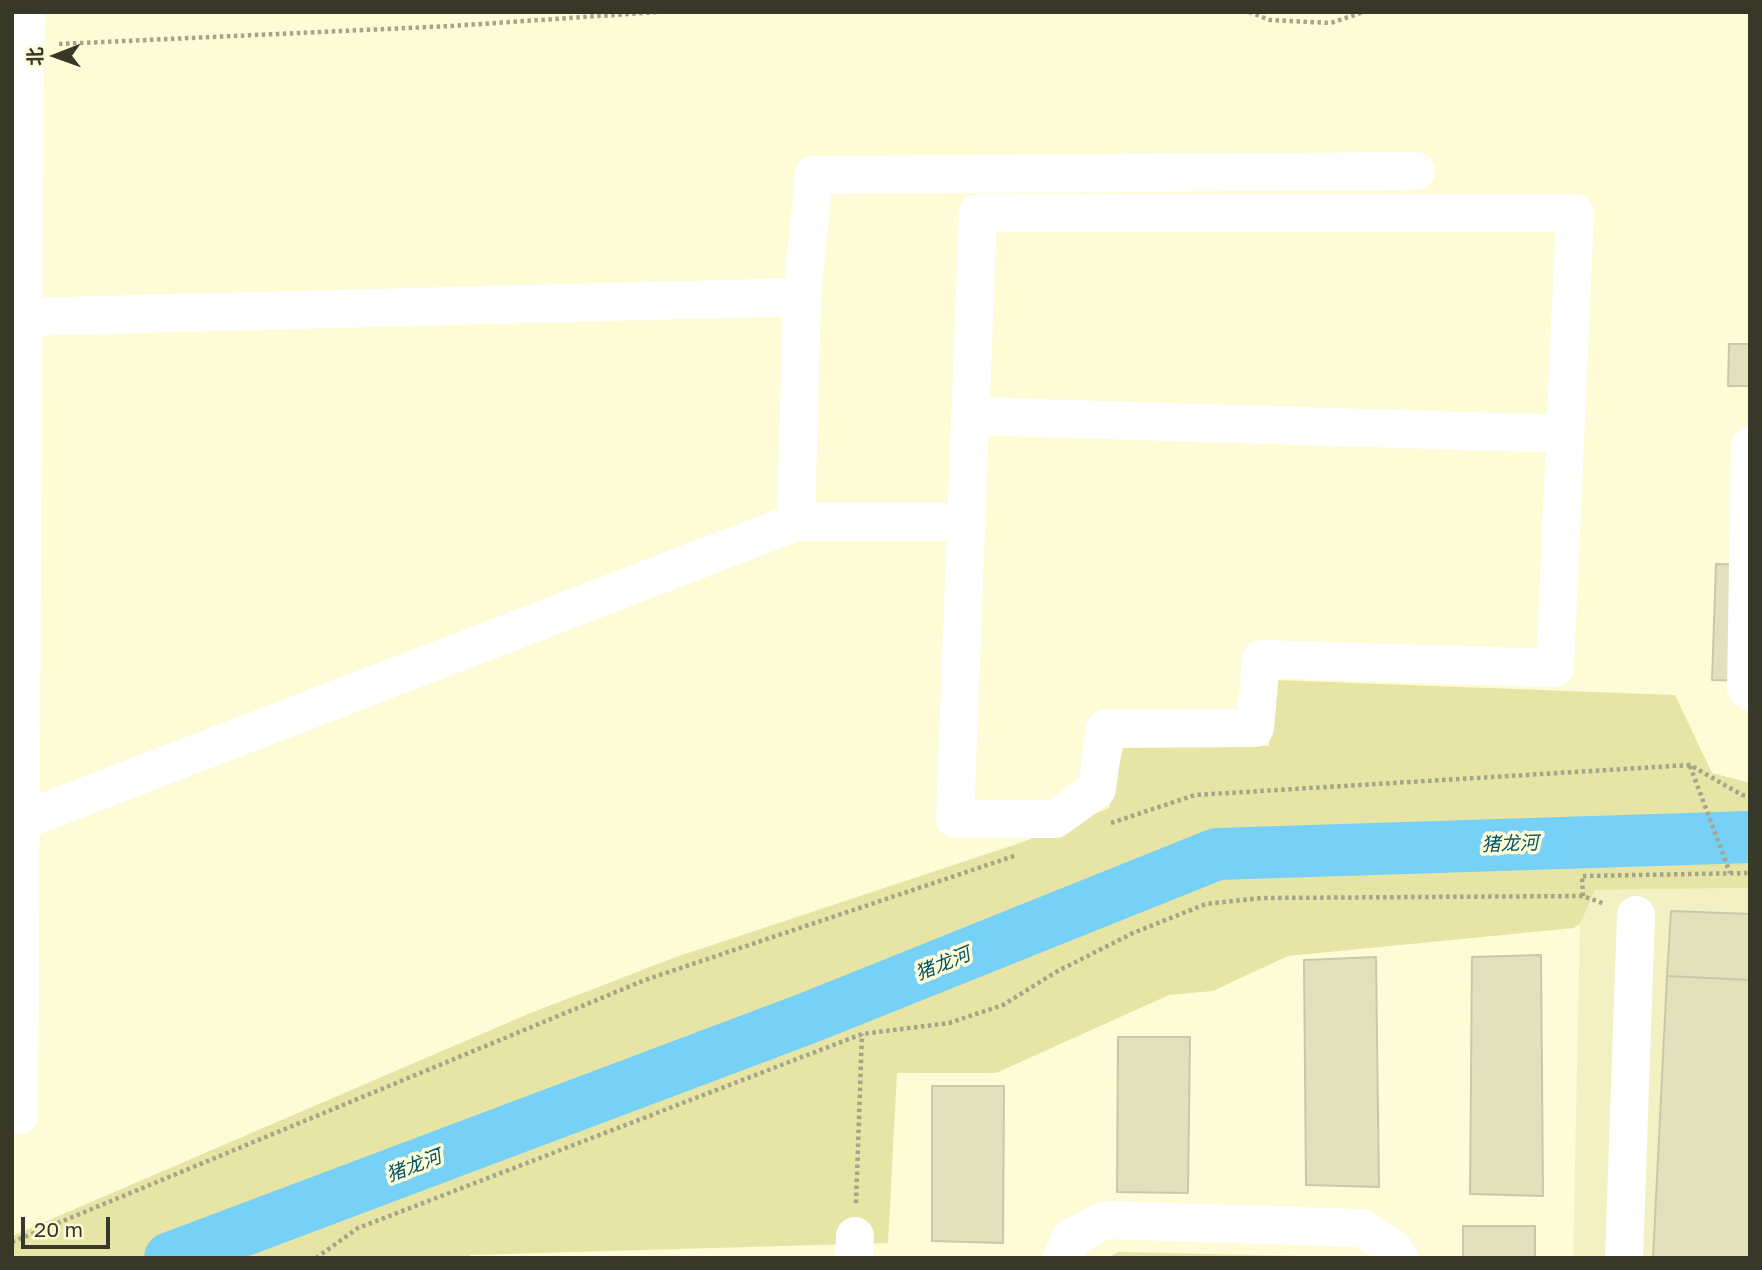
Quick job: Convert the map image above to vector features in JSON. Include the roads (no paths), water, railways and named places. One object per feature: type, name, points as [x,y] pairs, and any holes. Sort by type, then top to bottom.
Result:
[{"type":"street","points":[[12,1115],[19,1115],[18,448],[24,317],[26,29]]},
{"type":"street","points":[[796,522],[802,297],[814,175],[1416,171]]},
{"type":"street","points":[[1575,213],[1565,434],[1555,668],[1261,659],[1255,728],[1105,729],[1097,789],[1055,819],[955,819],[978,214],[1575,213]]},
{"type":"street","points":[[24,317],[802,297]]},
{"type":"street","points":[[971,416],[1565,434]]},
{"type":"street","points":[[1750,446],[1746,674],[1746,688],[1750,692]]},
{"type":"street","points":[[17,821],[796,522],[967,522]]},
{"type":"street","points":[[1624,1258],[1636,915]]},
{"type":"street","points":[[1062,1258],[1071,1238],[1105,1220],[1361,1228],[1394,1248],[1399,1258]]},
{"type":"waterway","name":"猪龙河","points":[[170,1258],[808,1018],[1217,854],[1750,837]]}]
